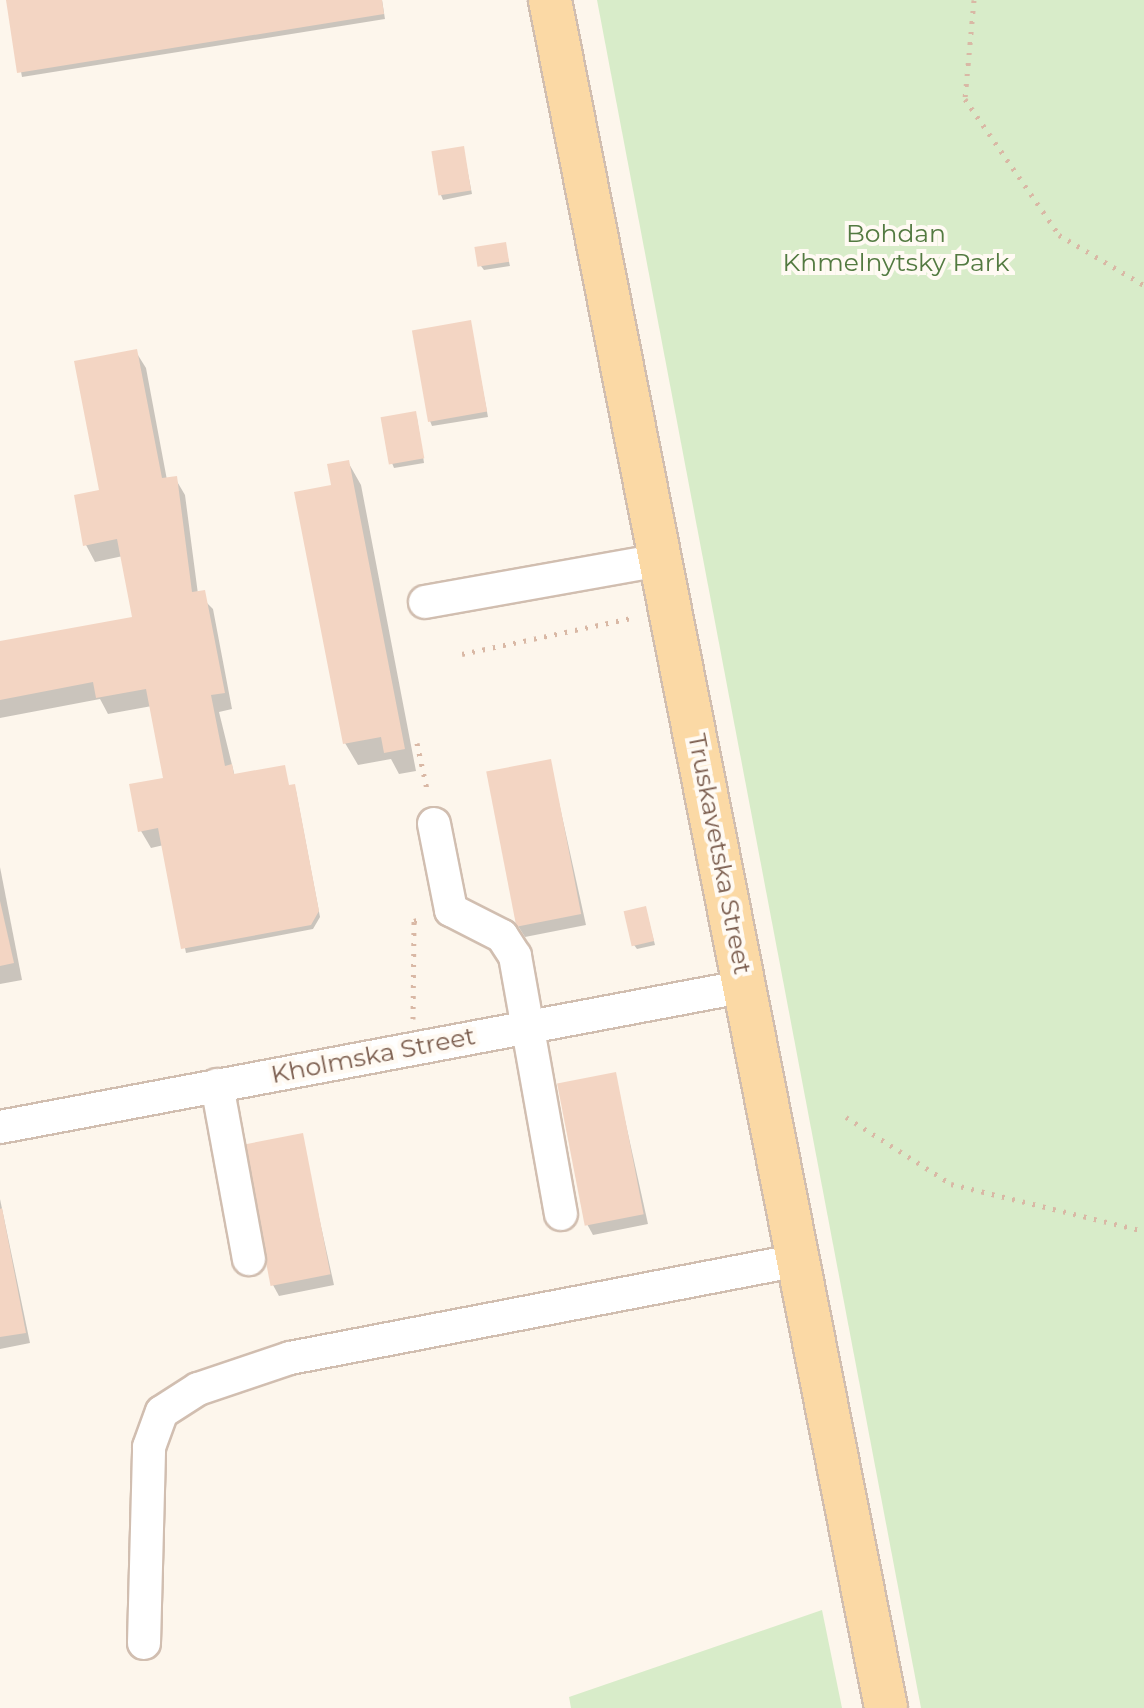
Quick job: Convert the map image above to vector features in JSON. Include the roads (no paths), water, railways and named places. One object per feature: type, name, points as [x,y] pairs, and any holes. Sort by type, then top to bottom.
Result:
[{"type":"main road","name":"Truskavetska Street","points":[[550,0],[886,1708]]},
{"type":"street","points":[[424,602],[661,560]]},
{"type":"street","points":[[434,824],[452,910],[510,944],[560,1214]]},
{"type":"street","name":"Kholmska Street","points":[[0,1127],[746,986]]},
{"type":"street","points":[[217,1084],[249,1259]]},
{"type":"street","points":[[144,1643],[148,1447],[162,1412],[198,1389],[290,1358],[799,1260]]},
{"type":"park label","name":"Bohdan Khmelnytsky Park","points":[[896,248]]}]
